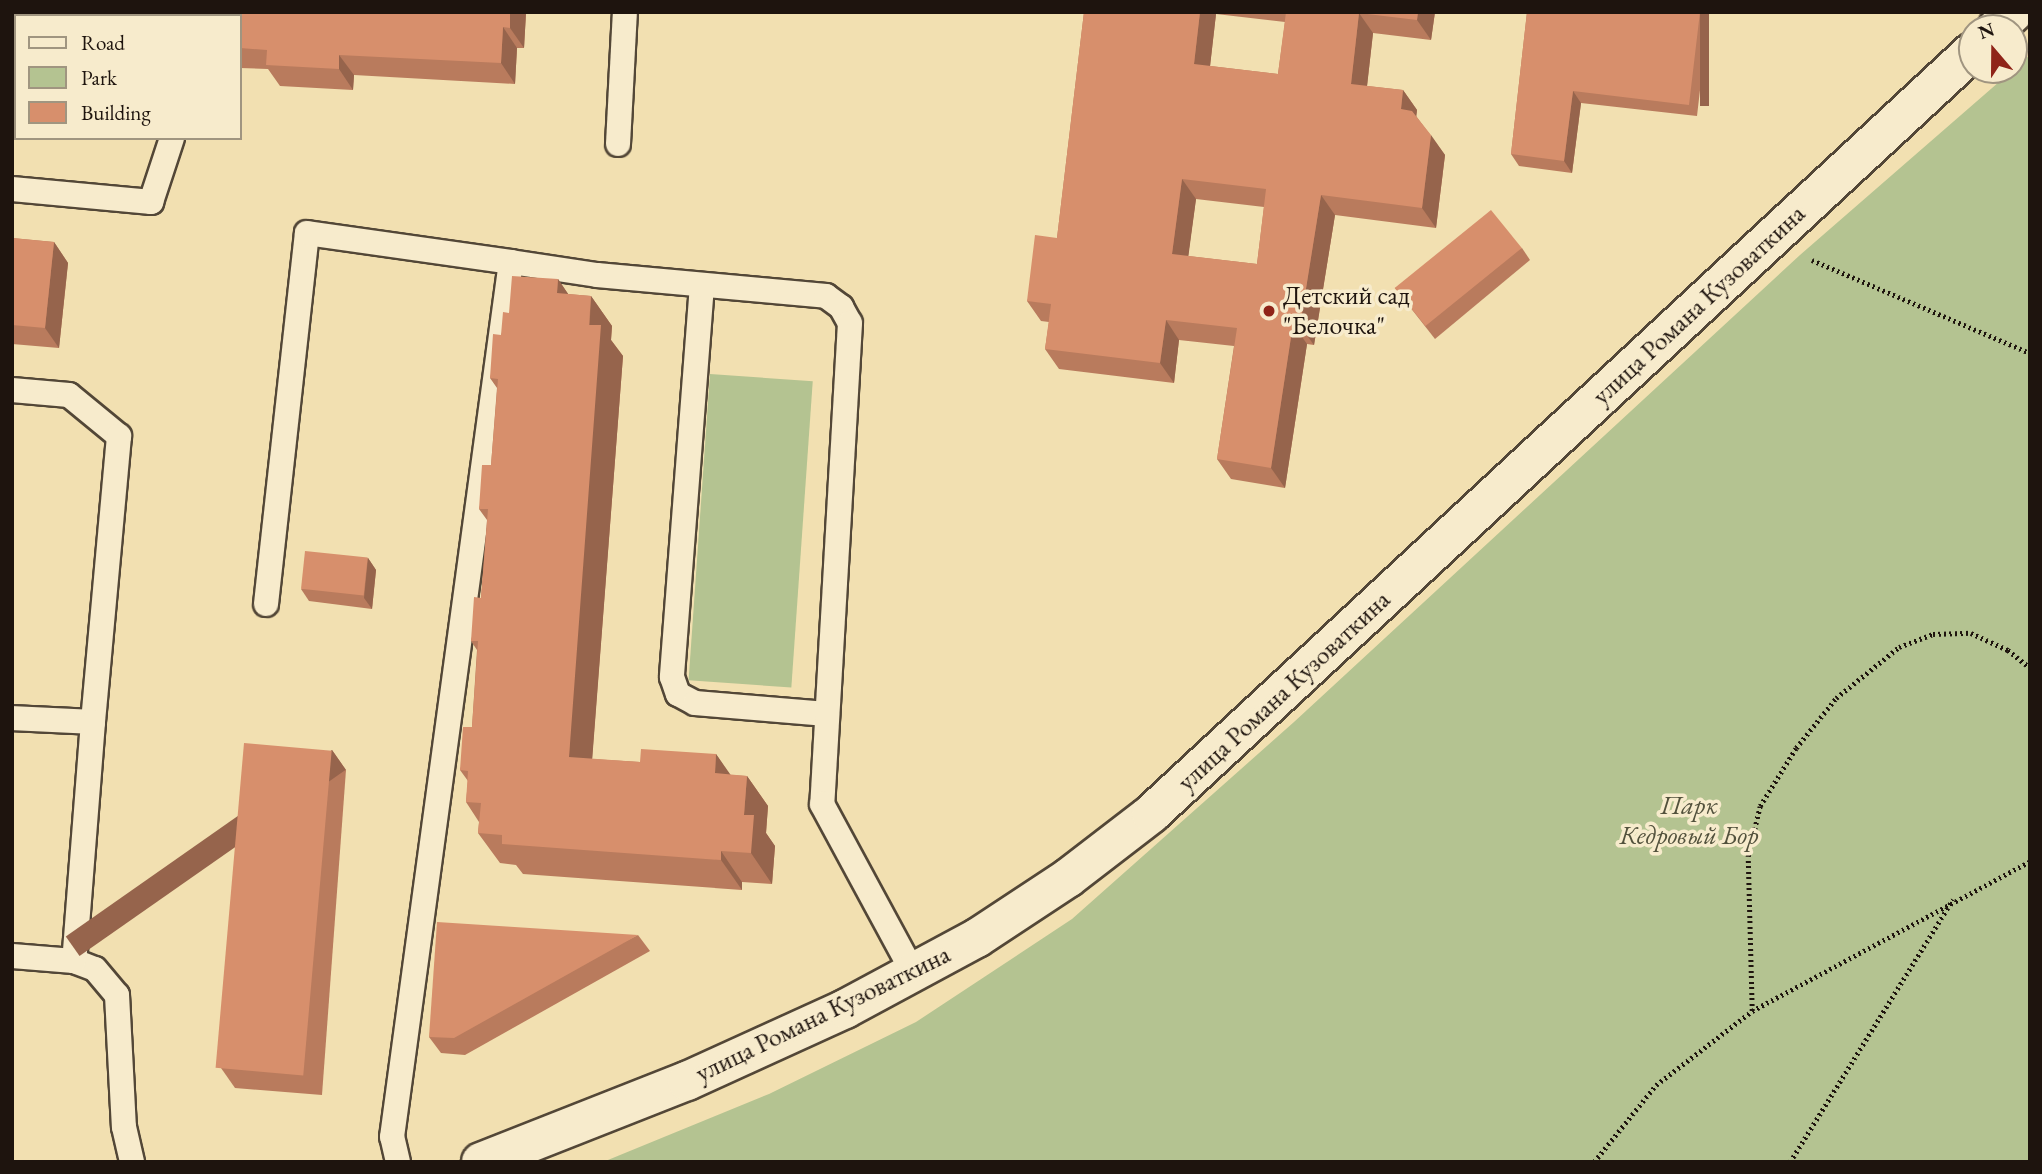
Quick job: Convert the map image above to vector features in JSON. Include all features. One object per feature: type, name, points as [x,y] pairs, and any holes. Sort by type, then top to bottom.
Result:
[{"type":"street","name":"улица Романа Кузоваткина","points":[[481,1162],[687,1081],[914,974],[1068,878],[1151,814],[1958,65]]},
{"type":"lane","points":[[618,144],[625,12]]},
{"type":"lane","points":[[12,189],[151,202],[171,140]]},
{"type":"lane","points":[[266,604],[307,233],[511,262],[702,285],[826,296],[841,307],[850,323],[822,804],[914,974]]},
{"type":"lane","points":[[398,1162],[392,1137],[511,262]]},
{"type":"lane","points":[[702,285],[672,677],[678,694],[695,703],[827,714]]},
{"type":"lane","points":[[12,390],[69,394],[119,436],[75,961]]},
{"type":"lane","points":[[12,718],[93,722]]},
{"type":"lane","points":[[12,956],[75,961],[95,969],[117,995],[124,1126],[132,1162]]},
{"type":"path","points":[[1800,255],[2030,353]]},
{"type":"path","points":[[1752,1011],[1748,856],[1760,806],[1796,748],[1836,698],[1899,648],[1933,634],[1971,633],[2008,650],[2030,668]]},
{"type":"path","points":[[1594,1162],[1656,1085],[1752,1011],[1954,899],[2030,861]]},
{"type":"path","points":[[1790,1162],[1954,899]]},
{"type":"green space","name":"Парк Кедровый Бор","points":[[2030,55],[2030,1162],[603,1162],[769,1094],[916,1022],[1072,919],[1294,722],[1800,255],[1997,84],[2028,84]]},
{"type":"green space","points":[[710,374],[813,381],[791,687],[689,680]]},
{"type":"building","points":[[12,12],[55,12],[14,14],[12,83]]},
{"type":"building","points":[[510,12],[510,28],[503,27],[501,63],[339,55],[339,69],[266,65],[267,50],[242,48],[242,14],[216,14]]},
{"type":"building","points":[[1084,12],[1200,12],[1194,64],[1278,74],[1286,12],[1418,12],[1417,20],[1359,13],[1351,84],[1403,90],[1401,109],[1412,111],[1431,135],[1422,208],[1321,195],[1300,326],[1293,324],[1271,468],[1217,459],[1237,328],[1166,320],[1160,363],[1045,349],[1051,304],[1027,301],[1035,235],[1057,238]],"holes":[[[1182,179],[1266,189],[1257,264],[1172,254]]]},
{"type":"building","points":[[1527,12],[1700,12],[1689,105],[1573,91],[1564,161],[1511,154]]},
{"type":"building","points":[[1491,210],[1522,248],[1425,326],[1395,288]]},
{"type":"building","points":[[12,238],[54,242],[45,328],[12,325]]},
{"type":"building","points":[[512,276],[558,279],[557,293],[591,296],[589,325],[601,325],[569,757],[640,762],[641,749],[716,754],[715,773],[747,776],[744,815],[754,815],[751,853],[721,851],[721,860],[502,844],[502,835],[478,833],[481,803],[466,802],[468,771],[460,770],[463,727],[472,727],[478,641],[471,641],[474,597],[481,598],[488,509],[479,509],[482,465],[491,465],[498,379],[490,378],[493,334],[501,335],[503,312],[509,313]]},
{"type":"building","points":[[305,551],[368,558],[364,595],[301,589]]},
{"type":"building","points":[[244,743],[332,751],[303,1075],[216,1068]]},
{"type":"building","points":[[437,922],[638,935],[454,1038],[429,1037]]},
{"type":"place","name":"Детский сад \"Белочка\"","points":[[1269,311]]}]
